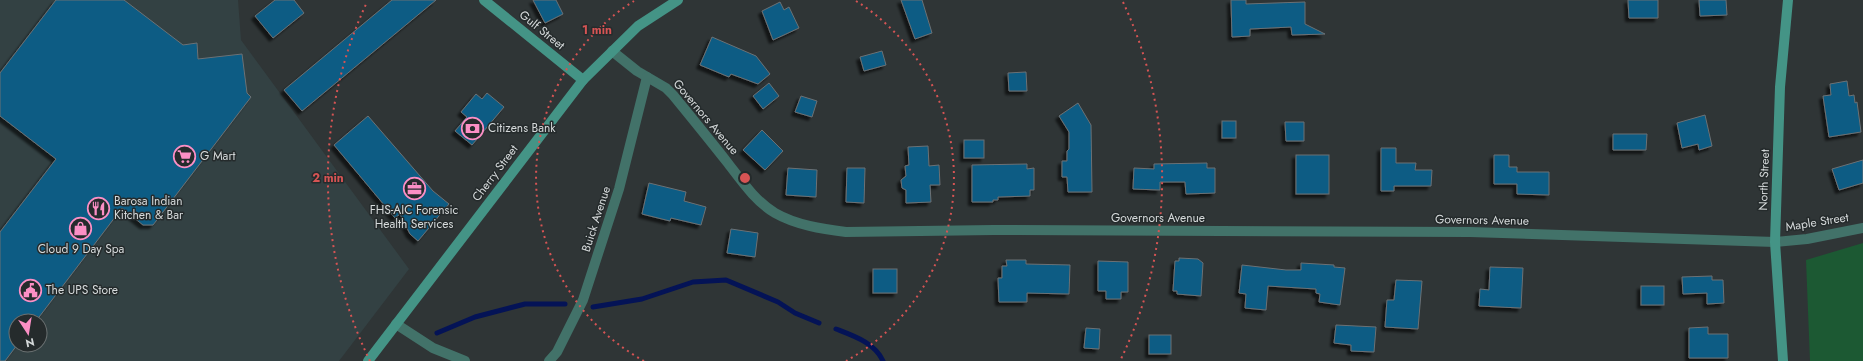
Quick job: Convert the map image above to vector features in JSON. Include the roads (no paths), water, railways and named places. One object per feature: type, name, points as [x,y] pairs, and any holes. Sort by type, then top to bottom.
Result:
[{"type":"main road","name":"Gulf Street","points":[[484,0],[583,80]]},
{"type":"main road","name":"Cherry Street","points":[[368,361],[583,80],[638,26],[678,0]]},
{"type":"main road","name":"North Street","points":[[1783,361],[1775,242],[1780,86],[1788,0]]},
{"type":"street","name":"Governors Avenue","points":[[612,52],[637,71],[666,88],[749,190],[765,205],[787,219],[828,230],[846,232],[1002,230],[1470,232],[1775,242]]},
{"type":"street","name":"Buick Avenue","points":[[549,361],[557,352],[583,300],[619,189],[647,77]]},
{"type":"street","name":"Maple Street","points":[[1775,242],[1863,228]]},
{"type":"street","points":[[396,324],[433,348],[465,361]]},
{"type":"waterway","points":[[593,307],[642,299],[693,282],[726,280],[778,302],[795,313],[819,323]]},
{"type":"waterway","points":[[437,333],[475,317],[525,304],[565,304]]},
{"type":"waterway","points":[[836,329],[857,337],[875,349],[883,361]]},
{"type":"place","name":"Citizens Bank","points":[[472,128]]},
{"type":"place","name":"G Mart","points":[[185,156]]},
{"type":"place","name":"FHS-AIC Forensic Health Services","points":[[414,189]]},
{"type":"place","name":"Barosa Indian Kitchen & Bar","points":[[99,208]]},
{"type":"place","name":"Cloud 9 Day Spa","points":[[81,228]]},
{"type":"place","name":"The UPS Store","points":[[30,290]]}]
